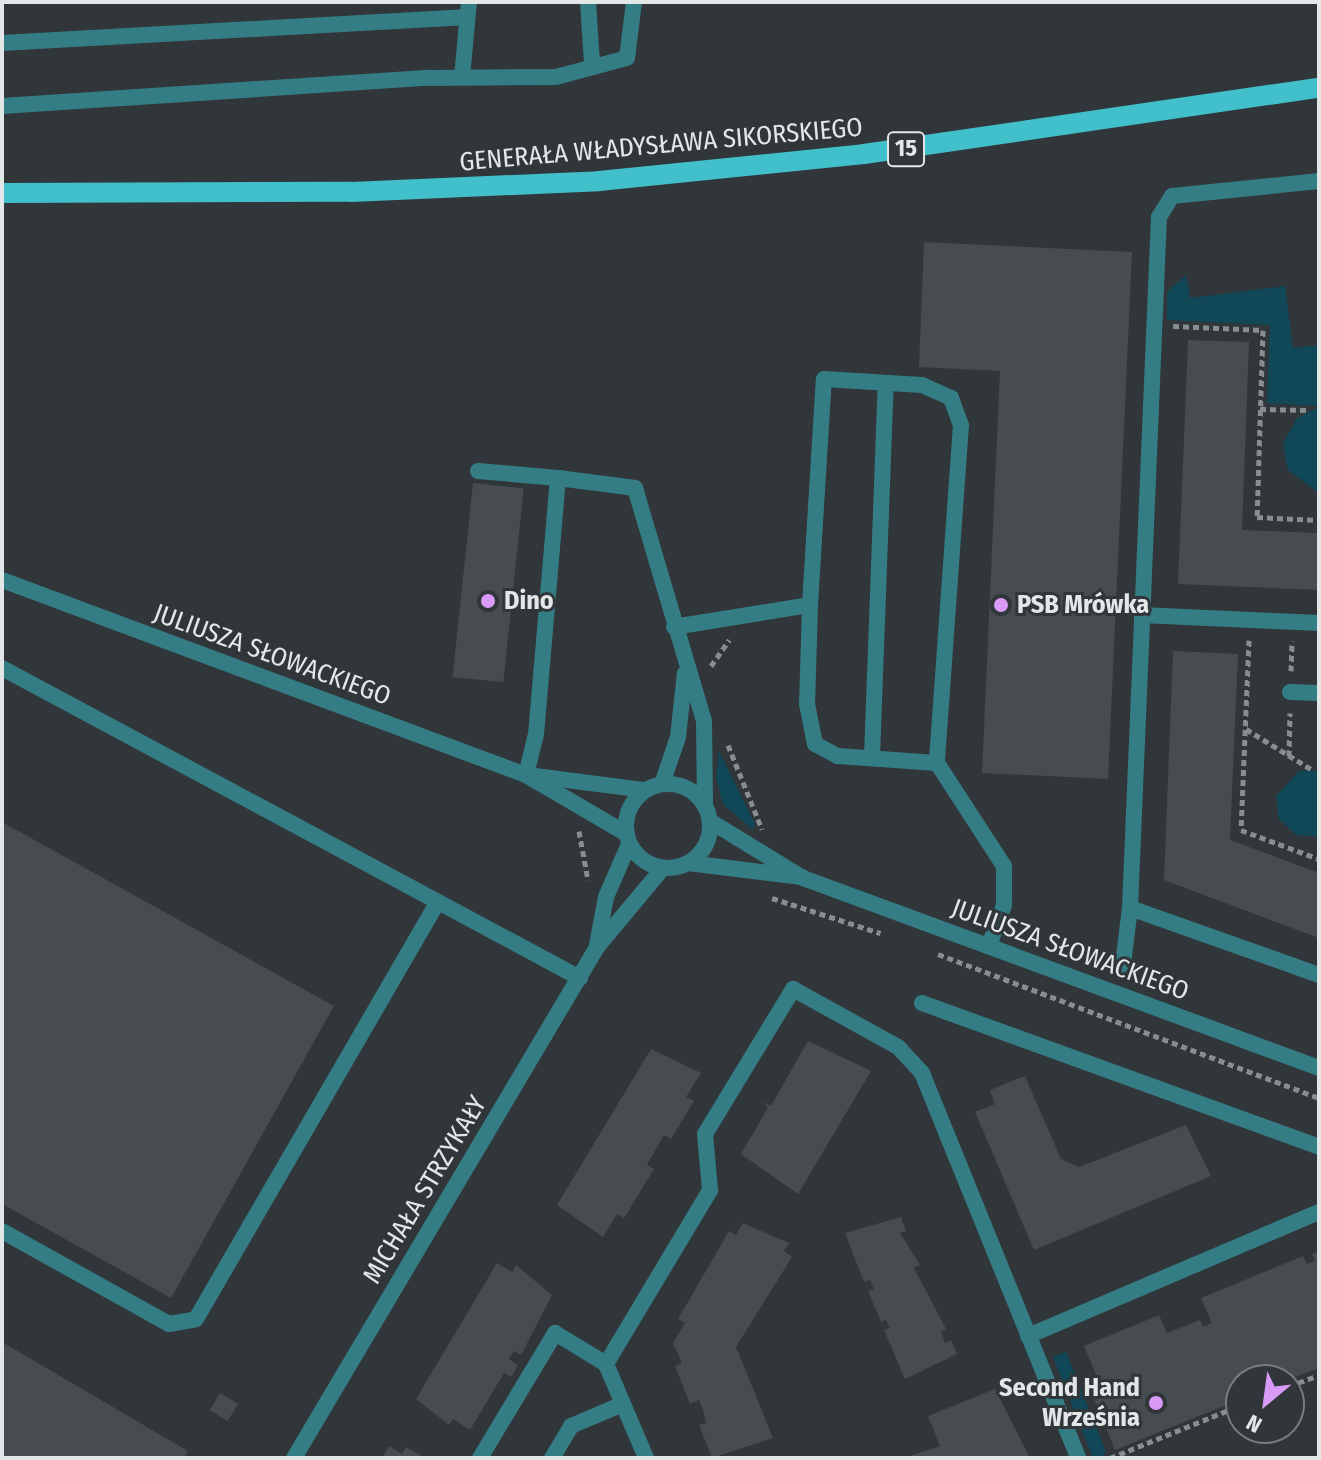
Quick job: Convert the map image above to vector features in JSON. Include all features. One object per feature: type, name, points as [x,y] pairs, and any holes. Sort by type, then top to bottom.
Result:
[{"type":"main road","name":"GENERAŁA WŁADYSŁAWA SIKORSKIEGO","points":[[2,193],[351,192],[599,181],[864,154],[1319,88]]},
{"type":"street","points":[[588,2],[592,64]]},
{"type":"street","points":[[2,106],[462,77],[556,77],[592,64],[627,58],[634,2]]},
{"type":"street","points":[[2,43],[466,9],[462,77]]},
{"type":"street","points":[[1115,992],[1122,972],[1130,908],[1159,217],[1172,196],[1319,181]]},
{"type":"street","points":[[937,763],[828,753],[811,738],[810,605],[824,379],[922,385],[951,398],[961,425],[937,763],[1004,866],[1004,905],[989,946]]},
{"type":"street","points":[[872,757],[886,383]]},
{"type":"street","points":[[478,471],[635,488],[685,667],[704,721],[708,813],[706,845],[688,863],[663,868],[628,839],[631,805],[645,790],[662,784],[686,788],[708,813]]},
{"type":"street","points":[[526,775],[536,734],[558,478]]},
{"type":"street","name":"JULIUSZA SŁOWACKIEGO","points":[[2,580],[526,775],[628,839]]},
{"type":"street","points":[[674,627],[810,605]]},
{"type":"street","points":[[1142,615],[1319,623]]},
{"type":"street","points":[[662,784],[678,737],[685,667]]},
{"type":"street","points":[[2,668],[580,978]]},
{"type":"street","points":[[1290,692],[1319,693]]},
{"type":"street","name":"JULIUSZA SŁOWACKIEGO","points":[[526,775],[645,790]]},
{"type":"street","name":"JULIUSZA SŁOWACKIEGO","points":[[708,813],[803,878]]},
{"type":"street","name":"MICHAŁA STRZYKAŁY","points":[[597,947],[606,897],[628,839]]},
{"type":"street","name":"JULIUSZA SŁOWACKIEGO","points":[[688,863],[803,878],[1319,1068]]},
{"type":"street","name":"MICHAŁA STRZYKAŁY","points":[[294,1458],[597,947],[663,868]]},
{"type":"street","points":[[2,1231],[169,1324],[196,1319],[438,902]]},
{"type":"street","points":[[1130,908],[1319,975]]},
{"type":"street","points":[[606,1364],[710,1190],[705,1134],[793,989],[898,1047],[922,1073],[1078,1458]]},
{"type":"street","points":[[922,1003],[1319,1147]]},
{"type":"street","points":[[1028,1336],[1319,1212]]},
{"type":"street","points":[[480,1458],[555,1333],[606,1364],[646,1458]]},
{"type":"street","points":[[552,1458],[571,1426],[623,1404]]},
{"type":"path","points":[[1154,325],[1263,330],[1257,517],[1319,520]]},
{"type":"path","points":[[1260,409],[1309,410]]},
{"type":"path","points":[[713,684],[713,657],[730,641],[726,618]]},
{"type":"path","points":[[1250,619],[1241,830],[1319,859]]},
{"type":"path","points":[[1245,729],[1311,769]]},
{"type":"path","points":[[726,742],[761,837]]},
{"type":"path","points":[[571,823],[587,854],[586,888]]},
{"type":"path","points":[[756,894],[896,938]]},
{"type":"path","points":[[925,949],[1319,1098]]},
{"type":"path","points":[[1110,1458],[1225,1411]]},
{"type":"shaded area","points":[[1186,275],[1190,298],[1285,286],[1293,348],[1319,345],[1319,406],[1267,403],[1270,325],[1167,320],[1167,292]]},
{"type":"shaded area","points":[[1319,407],[1319,493],[1288,470],[1283,443],[1297,418]]},
{"type":"shaded area","points":[[719,751],[755,824],[753,830],[723,804],[716,778]]},
{"type":"shaded area","points":[[1299,771],[1319,771],[1319,837],[1296,835],[1279,819],[1276,796]]},
{"type":"shaded area","points":[[1066,1352],[1106,1452],[1100,1458],[1093,1458],[1053,1357]]},
{"type":"building","points":[[924,242],[1132,252],[1108,779],[982,773],[1000,371],[919,367]]},
{"type":"building","points":[[1188,340],[1249,342],[1242,530],[1319,533],[1319,590],[1178,584]]},
{"type":"building","name":"Dino","points":[[473,483],[524,488],[503,682],[453,677]]},
{"type":"building","points":[[1173,651],[1238,654],[1230,840],[1319,873],[1319,938],[1164,880]]},
{"type":"building","points":[[2,822],[334,1006],[171,1298],[2,1204]]},
{"type":"building","points":[[808,1041],[871,1071],[798,1194],[741,1154],[768,1108],[763,1102],[771,1106]]},
{"type":"building","points":[[651,1049],[701,1073],[686,1097],[694,1101],[671,1139],[664,1135],[647,1165],[654,1169],[624,1218],[617,1214],[603,1237],[557,1205]]},
{"type":"building","points":[[1025,1076],[1061,1159],[1079,1167],[1186,1125],[1211,1176],[1034,1250],[975,1112],[995,1104],[990,1090]]},
{"type":"building","points":[[901,1217],[906,1231],[900,1233],[920,1265],[914,1268],[946,1329],[941,1331],[945,1343],[951,1340],[957,1354],[905,1379],[884,1330],[890,1328],[886,1320],[881,1322],[868,1291],[874,1289],[870,1280],[864,1282],[845,1233]]},
{"type":"building","points":[[743,1223],[789,1243],[784,1251],[792,1257],[736,1347],[773,1438],[712,1458],[699,1425],[706,1423],[703,1410],[699,1400],[690,1404],[675,1366],[682,1363],[673,1343],[685,1323],[678,1319],[729,1231],[736,1235]]},
{"type":"building","points":[[1319,1251],[1319,1368],[1305,1373],[1305,1364],[1225,1364],[1225,1405],[1115,1450],[1087,1381],[1097,1377],[1084,1346],[1159,1315],[1167,1333],[1200,1320],[1203,1327],[1212,1323],[1201,1298],[1303,1256],[1307,1264],[1315,1261],[1312,1254]]},
{"type":"building","points":[[497,1263],[512,1272],[516,1265],[552,1295],[521,1355],[514,1351],[509,1359],[518,1365],[511,1377],[504,1373],[470,1430],[453,1419],[449,1425],[416,1399]]},
{"type":"building","points":[[2,1342],[188,1451],[184,1458],[2,1458]]},
{"type":"building","points":[[995,1389],[1030,1458],[904,1458],[940,1446],[928,1416]]},
{"type":"building","points":[[220,1393],[238,1404],[228,1421],[210,1410]]},
{"type":"building","points":[[389,1446],[402,1454],[406,1447],[425,1458],[382,1458]]},
{"type":"place","name":"Dino","points":[[488,601]]},
{"type":"place","name":"PSB Mrówka","points":[[1001,605]]},
{"type":"place","name":"Second Hand Września","points":[[1156,1403]]}]
